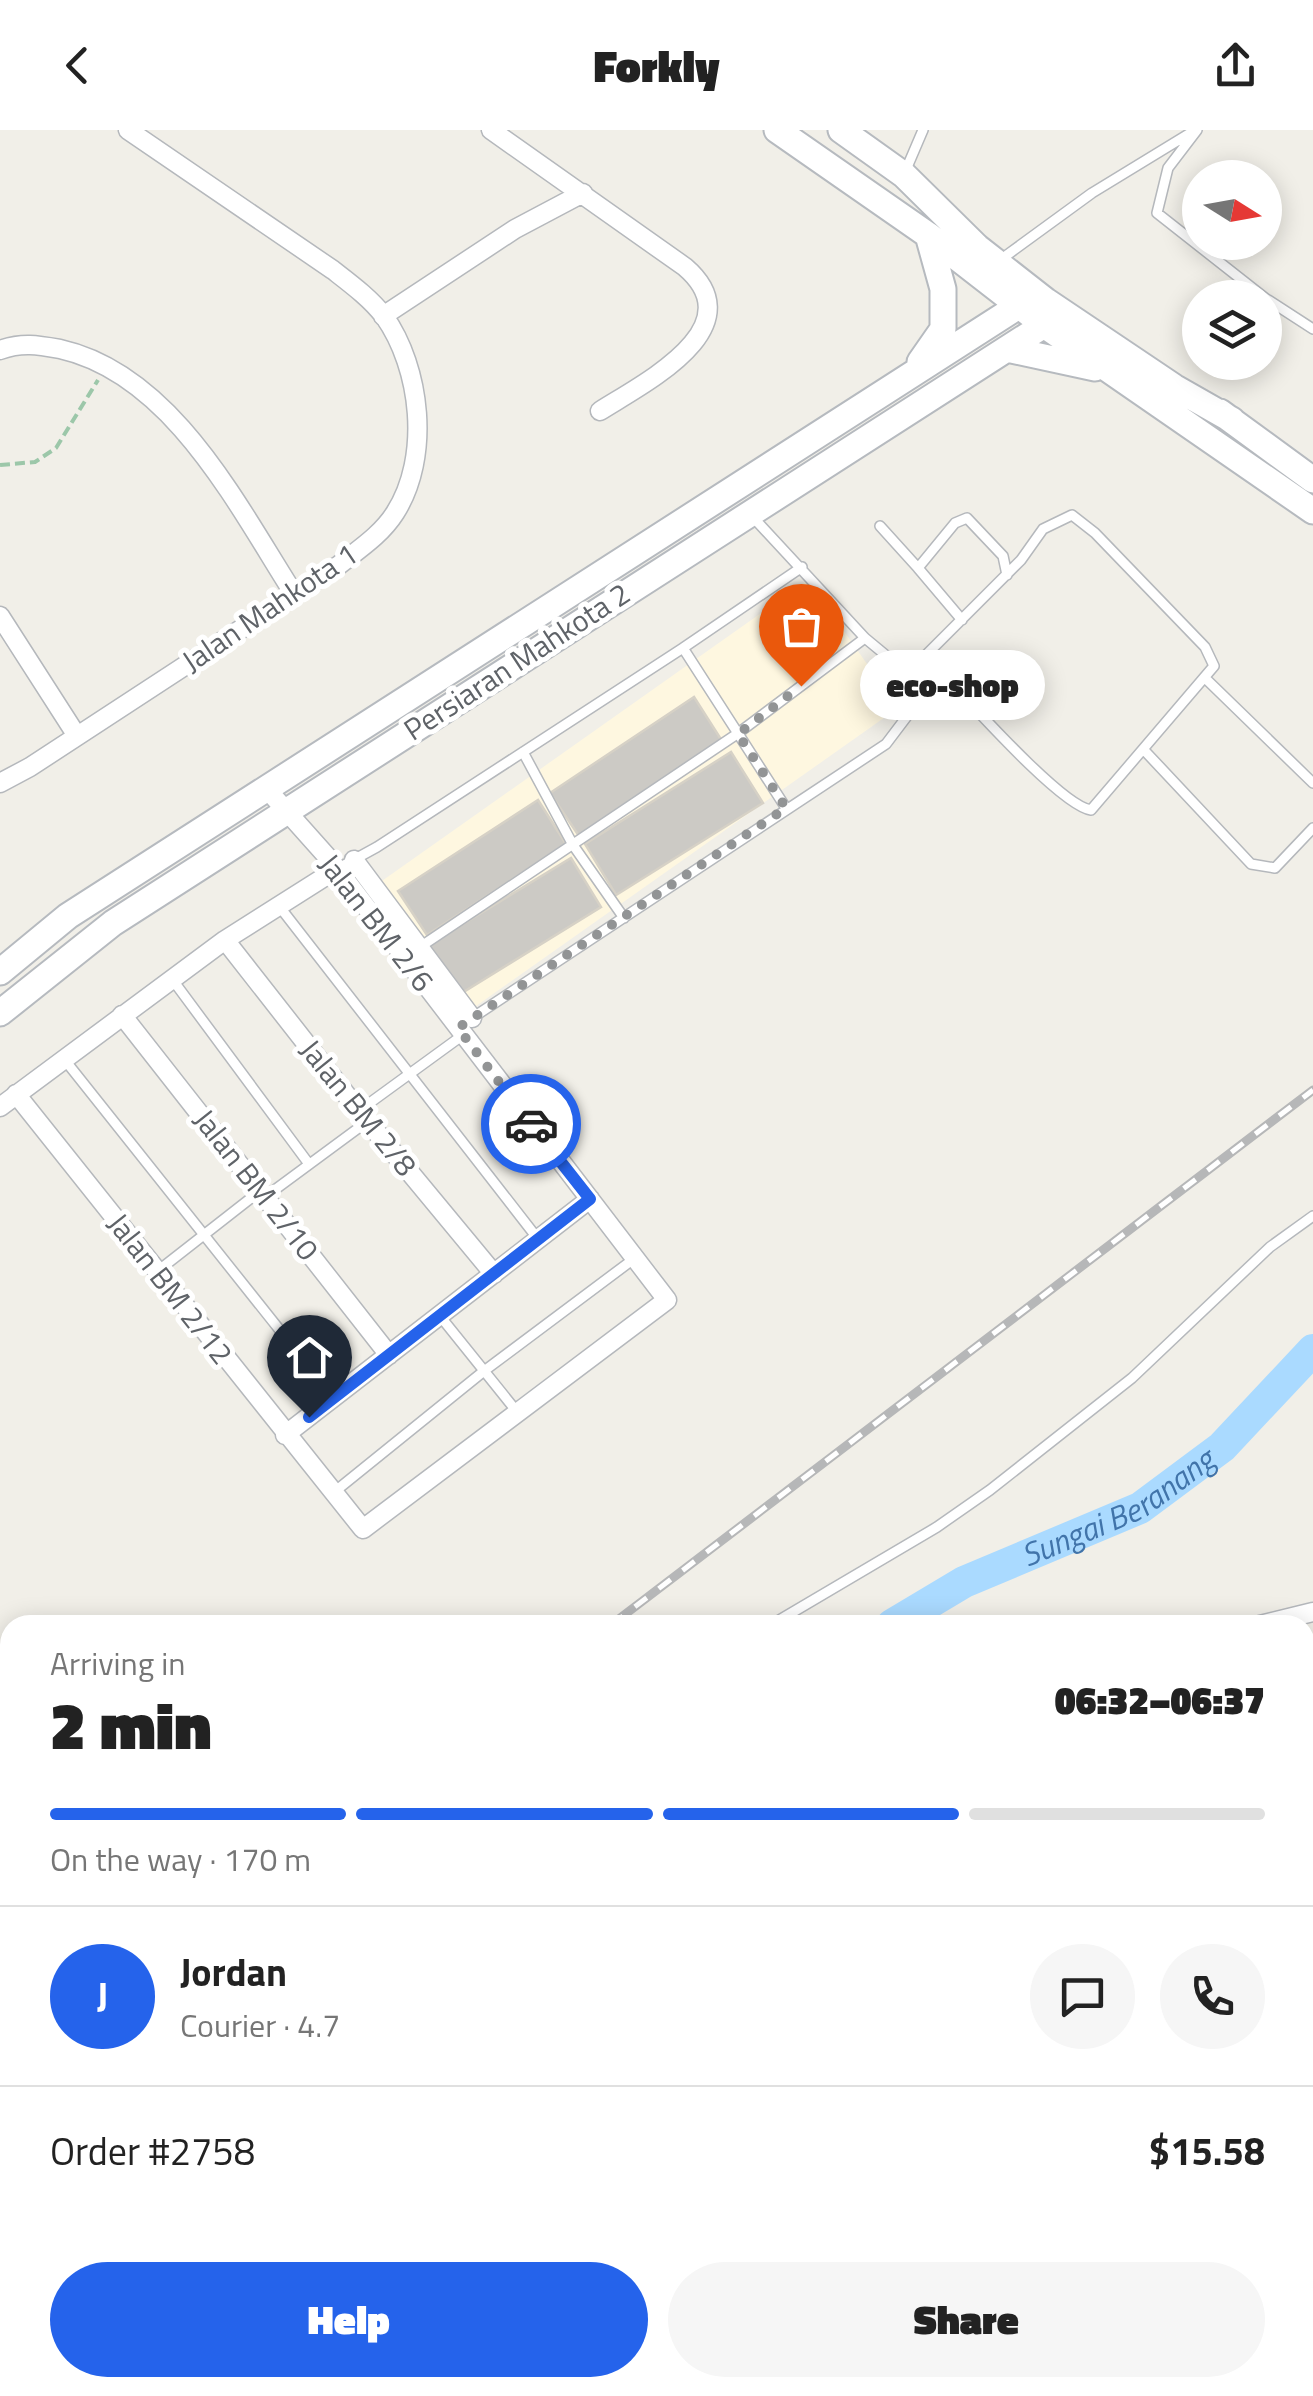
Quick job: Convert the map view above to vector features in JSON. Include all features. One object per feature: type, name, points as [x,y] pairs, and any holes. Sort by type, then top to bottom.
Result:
[{"type":"main road","points":[[777,130],[928,235],[1020,305],[1045,313],[1232,420]]},
{"type":"main road","points":[[841,130],[1313,480]]},
{"type":"main road","points":[[938,205],[1107,370],[1313,511]]},
{"type":"main road","points":[[911,374],[943,329],[944,290],[928,235]]},
{"type":"main road","name":"Persiaran Mahkota 2","points":[[0,972],[68,916],[1020,305]]},
{"type":"main road","name":"Persiaran Mahkota 2","points":[[0,1013],[113,923],[1006,349],[1045,313]]},
{"type":"main road","points":[[1006,349],[1107,370]]},
{"type":"street","name":"Jalan Mahkota 1","points":[[0,782],[77,736],[372,539],[396,512],[410,478],[416,442],[412,374],[384,316],[333,270],[128,130]]},
{"type":"street","points":[[492,130],[694,275],[705,296],[702,329],[685,355],[600,411]]},
{"type":"street","points":[[384,316],[516,229],[583,193]]},
{"type":"street","points":[[0,350],[21,343],[78,354],[107,366],[140,387],[182,429],[294,594]]},
{"type":"street","points":[[0,616],[77,736]]},
{"type":"street","name":"Jalan BM 2/6","points":[[266,787],[464,1027],[667,1300],[518,1412]]},
{"type":"street","points":[[354,860],[420,947],[464,1027]]},
{"type":"street","points":[[0,1107],[226,940],[337,869]]},
{"type":"street","name":"Jalan BM 2/8","points":[[226,940],[363,1116],[494,1274]]},
{"type":"street","name":"Jalan BM 2/10","points":[[122,1016],[388,1355]]},
{"type":"street","name":"Jalan BM 2/12","points":[[16,1094],[363,1529],[518,1412]]},
{"type":"street","points":[[285,1436],[590,1199]]},
{"type":"lane","points":[[904,175],[923,130]]},
{"type":"lane","points":[[1007,255],[1092,193],[1196,130]]},
{"type":"lane","points":[[1196,130],[1168,168],[1157,213],[1242,280]]},
{"type":"lane","points":[[1282,309],[1313,329]]},
{"type":"lane","points":[[156,1272],[309,1164],[464,1027],[886,744],[914,707],[900,667],[865,638],[748,512]]},
{"type":"lane","points":[[900,667],[915,666],[929,652],[1008,575],[1043,528],[1072,515],[1095,533],[1205,647],[1214,666],[1090,810],[1079,808],[941,672],[929,652]]},
{"type":"lane","points":[[918,568],[955,523],[967,518],[1003,556],[1008,575]]},
{"type":"lane","points":[[880,526],[962,620]]},
{"type":"lane","points":[[337,869],[523,752],[802,567]]},
{"type":"lane","points":[[420,947],[738,734],[865,638]]},
{"type":"lane","points":[[682,648],[786,808]]},
{"type":"lane","points":[[1204,678],[1313,783]]},
{"type":"lane","points":[[1143,749],[1251,864],[1276,868],[1313,828]]},
{"type":"lane","points":[[523,752],[572,846],[624,918]]},
{"type":"lane","points":[[279,906],[538,1239]]},
{"type":"lane","points":[[172,979],[309,1164]]},
{"type":"lane","points":[[64,1059],[333,1398]]},
{"type":"lane","points":[[787,1615],[938,1526],[990,1490],[1132,1378],[1270,1247],[1313,1216]]},
{"type":"lane","points":[[334,1493],[484,1370],[635,1258]]},
{"type":"lane","points":[[440,1316],[518,1412]]},
{"type":"path","points":[[0,466],[35,462],[56,448],[107,366]]},
{"type":"shaded area","points":[[808,580],[898,708],[469,1011],[379,883]]},
{"type":"building","points":[[694,697],[722,741],[579,836],[550,793]]},
{"type":"building","points":[[731,752],[763,803],[616,895],[585,844]]},
{"type":"building","points":[[538,800],[566,844],[427,935],[398,891]]},
{"type":"building","points":[[571,858],[601,907],[457,996],[427,946]]},
{"type":"waterway","name":"Sungai Beranang","points":[[909,1615],[964,1582],[1140,1508],[1222,1447],[1313,1350]]},
{"type":"railway","points":[[624,1615],[1313,1090]]},
{"type":"way so far","points":[[531,1124],[458,1028],[786,808],[738,734],[801,686]]},
{"type":"place","name":"eco-shop","points":[[801,686]]},
{"type":"route","points":[[309,1417],[590,1199],[531,1124]]}]
